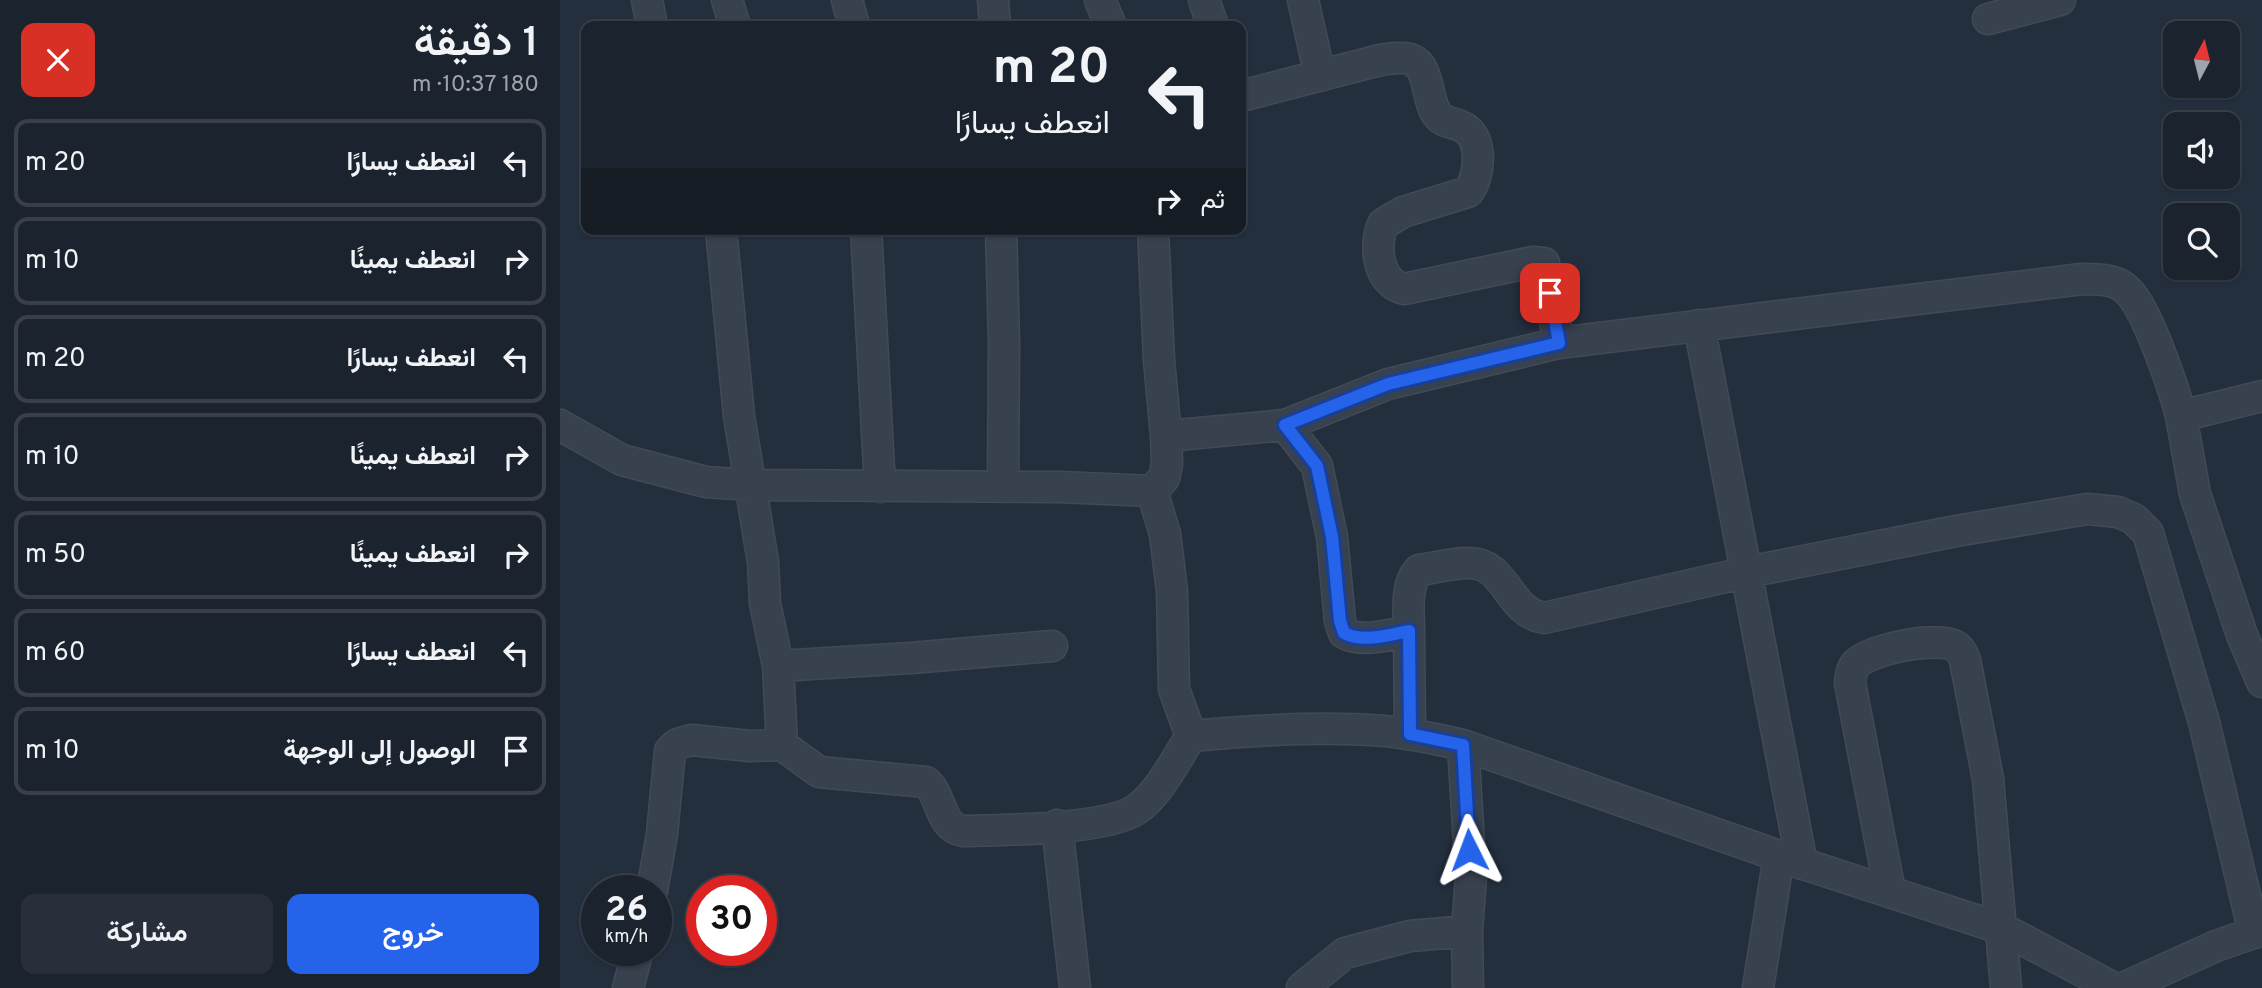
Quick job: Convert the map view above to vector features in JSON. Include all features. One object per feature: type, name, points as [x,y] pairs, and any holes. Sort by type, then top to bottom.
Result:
[{"type":"street","points":[[647,0],[651,21]]},
{"type":"street","points":[[727,0],[733,21]]},
{"type":"street","points":[[847,0],[852,21]]},
{"type":"street","points":[[993,0],[995,21]]},
{"type":"street","points":[[1100,0],[1109,21]]},
{"type":"street","points":[[1204,0],[1211,21]]},
{"type":"street","points":[[1303,0],[1320,76]]},
{"type":"street","points":[[1988,19],[2060,0]]},
{"type":"street","points":[[1246,95],[1386,59],[1413,59],[1421,66],[1438,116],[1465,128],[1473,135],[1478,173],[1468,192],[1403,212],[1383,224],[1378,245],[1383,271],[1390,282],[1404,289],[1533,262],[1544,263],[1559,343]]},
{"type":"street","points":[[722,235],[739,416],[763,562],[765,603],[778,666],[782,745]]},
{"type":"street","points":[[866,235],[880,487]]},
{"type":"street","points":[[1001,235],[1003,487]]},
{"type":"street","points":[[1152,491],[1166,472],[1153,235]]},
{"type":"street","points":[[1166,436],[1285,425],[1388,384],[1559,343],[2082,279],[2109,280],[2128,290],[2137,302],[2150,330],[2181,416],[2195,495],[2242,635],[2262,682]]},
{"type":"street","points":[[1699,325],[1748,572],[1790,860],[1758,988]]},
{"type":"street","points":[[2181,416],[2262,396]]},
{"type":"street","points":[[560,425],[622,460],[706,482],[880,487],[1059,486],[1152,491]]},
{"type":"street","points":[[1285,425],[1317,466],[1332,537],[1340,621],[1344,633],[1352,637],[1364,637],[1409,631]]},
{"type":"street","points":[[1152,491],[1165,534],[1172,591],[1174,690],[1191,736]]},
{"type":"street","points":[[1410,734],[1411,586],[1413,576],[1419,570],[1468,562],[1482,565],[1495,573],[1526,612],[1544,618],[1748,572],[1956,531],[2087,509],[2118,512],[2134,519],[2148,533],[2196,697],[2258,931],[2216,946],[2123,988]]},
{"type":"street","points":[[1890,892],[1862,750],[1851,674],[1855,664],[1867,656],[1910,644],[1940,642],[1960,649],[1965,660],[1988,779],[2006,988]]},
{"type":"street","points":[[778,666],[1052,646]]},
{"type":"street","points":[[1191,736],[1313,730],[1382,731],[1463,745],[1790,860],[2003,929],[2114,988]]},
{"type":"street","points":[[655,875],[662,834],[670,751],[677,744],[691,740],[750,746],[782,745],[820,772],[926,782],[933,788],[946,819],[955,830],[975,831],[1109,821],[1137,809],[1161,784],[1191,736]]},
{"type":"street","points":[[1463,745],[1471,876],[1467,931],[1468,988]]},
{"type":"street","points":[[1057,825],[1075,988]]},
{"type":"street","points":[[1302,988],[1345,953],[1410,936],[1467,931]]},
{"type":"street","points":[[628,988],[634,966]]},
{"type":"route","points":[[1469,850],[1463,745],[1410,734],[1409,631],[1364,637],[1352,637],[1344,633],[1340,621],[1332,537],[1317,466],[1285,425],[1388,384],[1559,343],[1550,293]]}]
